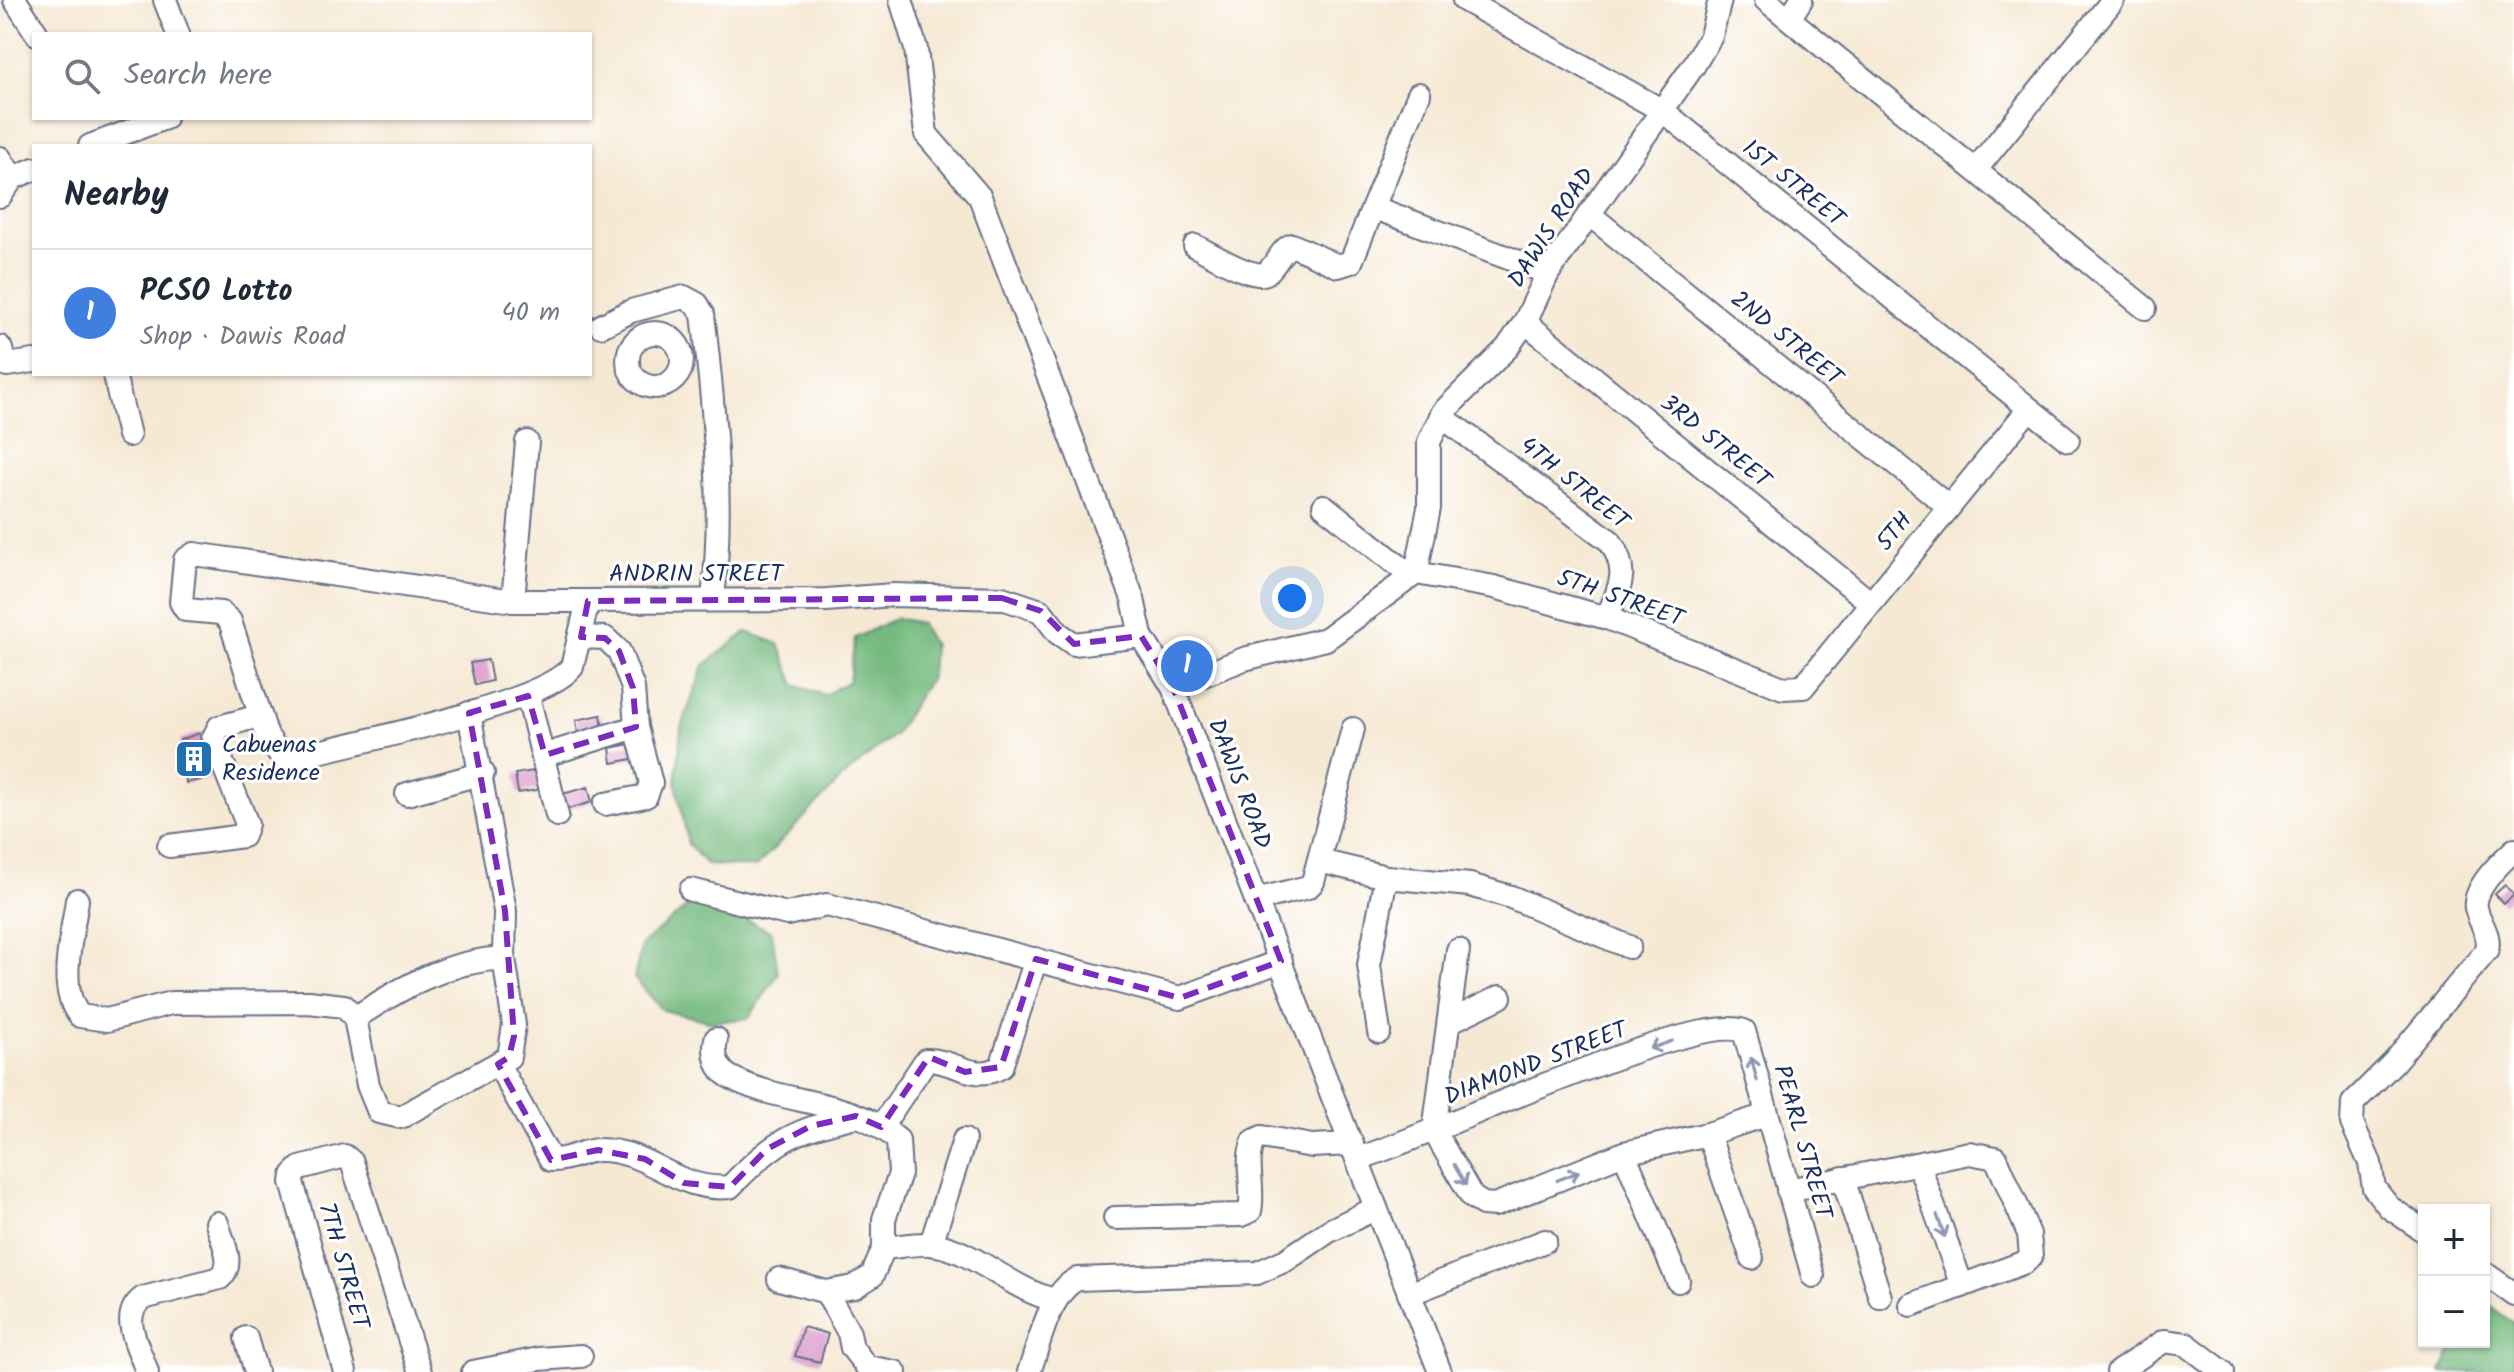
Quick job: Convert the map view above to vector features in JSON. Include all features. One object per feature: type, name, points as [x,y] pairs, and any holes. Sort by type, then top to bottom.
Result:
[{"type":"street","points":[[15,0],[36,32]]},
{"type":"street","points":[[165,0],[177,32]]},
{"type":"street","name":"DAWIS ROAD","points":[[901,0],[916,49],[926,134],[980,197],[1133,599],[1141,636],[1173,687],[1440,1372]]},
{"type":"street","name":"1ST STREET","points":[[1464,0],[1663,111],[2068,440]]},
{"type":"street","name":"DAWIS ROAD","points":[[1413,574],[1429,508],[1429,442],[1441,416],[1507,348],[1525,322],[1548,273],[1663,111],[1711,36],[1720,0]]},
{"type":"street","points":[[1766,0],[1796,8],[1977,168],[2145,308]]},
{"type":"street","points":[[1977,168],[2113,0]]},
{"type":"street","points":[[1195,246],[1255,275],[1267,272],[1292,245],[1338,266],[1351,262],[1419,94]]},
{"type":"street","points":[[95,144],[160,120]]},
{"type":"street","points":[[0,158],[6,187],[32,170]]},
{"type":"street","points":[[1375,208],[1548,273]]},
{"type":"street","name":"2ND STREET","points":[[1589,214],[1949,507]]},
{"type":"street","points":[[601,326],[631,311],[689,298],[703,314],[717,434],[717,556],[713,598]]},
{"type":"street","name":"3RD STREET","points":[[1525,322],[1871,603]]},
{"type":"street","points":[[0,347],[7,365],[32,361]]},
{"type":"street","points":[[682,358],[708,359]]},
{"type":"street","points":[[114,376],[129,435]]},
{"type":"street","name":"5TH","points":[[1803,687],[2029,409]]},
{"type":"street","name":"4TH STREET","points":[[1441,416],[1610,541],[1621,559],[1622,579],[1607,618]]},
{"type":"street","points":[[513,601],[527,442]]},
{"type":"street","points":[[1173,687],[1244,659],[1326,639],[1413,574],[1324,506]]},
{"type":"street","points":[[169,846],[239,839],[243,836],[247,824],[213,739],[219,727],[263,726],[230,621],[221,613],[183,608],[185,564],[192,554],[242,558],[513,601],[588,601]]},
{"type":"street","name":"5TH STREET","points":[[1413,574],[1494,587],[1607,618],[1783,688],[1803,687]]},
{"type":"street","name":"ANDRIN STREET","points":[[263,726],[282,757],[297,757],[528,696],[565,676],[572,667],[588,601],[1002,598],[1041,611],[1058,633],[1074,644],[1141,636]]},
{"type":"street","points":[[581,637],[605,638],[619,651],[633,688],[636,727],[651,783],[646,796],[605,804]]},
{"type":"street","points":[[528,696],[545,755],[557,815]]},
{"type":"street","points":[[77,900],[68,980],[71,1005],[80,1016],[107,1020],[171,1003],[309,1002],[344,1006],[355,1018],[368,1085],[379,1112],[401,1117],[509,1057],[514,1036],[504,958],[505,911],[483,773],[469,713]]},
{"type":"street","points":[[545,755],[636,727]]},
{"type":"street","points":[[1256,900],[1308,887],[1313,882],[1353,729]]},
{"type":"street","points":[[407,794],[483,773]]},
{"type":"street","points":[[2418,1227],[2389,1207],[2374,1188],[2370,1163],[2352,1123],[2353,1103],[2394,1062],[2487,950],[2489,941],[2476,906],[2477,897],[2498,865],[2514,850]]},
{"type":"street","points":[[1319,861],[1386,877],[1470,885],[1511,897],[1629,947]]},
{"type":"street","points":[[1379,1032],[1369,965],[1386,877]]},
{"type":"street","points":[[691,890],[787,914],[827,905],[1180,998],[1281,961]]},
{"type":"street","points":[[1458,950],[1434,1131],[1472,1197],[1483,1204],[1495,1205],[1624,1153],[1708,1134],[1766,1115]]},
{"type":"street","points":[[355,1018],[407,983],[480,959],[504,958]]},
{"type":"street","points":[[881,1127],[926,1060],[935,1059],[965,1072],[992,1072],[1001,1067],[1036,959]]},
{"type":"street","points":[[1449,1022],[1500,997]]},
{"type":"street","name":"DIAMOND STREET","points":[[1115,1218],[1241,1215],[1250,1211],[1250,1150],[1254,1141],[1262,1137],[1355,1152],[1402,1146],[1540,1086],[1695,1033],[1736,1028]]},
{"type":"street","name":"PEARL STREET","points":[[1736,1028],[1744,1031],[1813,1276]]},
{"type":"street","points":[[716,1039],[714,1052],[728,1076],[779,1093],[834,1106],[881,1127],[898,1140],[900,1174],[884,1219],[884,1248],[872,1276],[854,1287],[826,1292],[779,1279]]},
{"type":"street","points":[[498,1064],[551,1160],[567,1161],[598,1150],[645,1159],[684,1183],[708,1189],[730,1187],[767,1149],[800,1132],[856,1116]]},
{"type":"street","points":[[1708,1134],[1752,1258]]},
{"type":"street","points":[[931,1244],[964,1140]]},
{"type":"street","points":[[1624,1153],[1678,1281]]},
{"type":"street","points":[[1788,1190],[1969,1153],[1992,1155],[2004,1168],[2029,1234],[2032,1251],[2025,1262],[1911,1305]]},
{"type":"street","name":"7TH STREET","points":[[345,1372],[293,1175],[300,1168],[336,1156],[345,1156],[352,1162],[420,1372]]},
{"type":"street","points":[[1919,1165],[1962,1286]]},
{"type":"street","points":[[1843,1178],[1880,1297]]},
{"type":"street","points":[[1029,1372],[1056,1300],[1067,1284],[1077,1279],[1257,1273],[1376,1208]]},
{"type":"street","points":[[147,1372],[128,1316],[132,1305],[143,1298],[220,1278],[227,1272],[229,1263],[217,1223]]},
{"type":"street","points":[[1409,1294],[1545,1241]]},
{"type":"street","points":[[884,1248],[931,1244],[980,1263],[1041,1297],[1056,1300]]},
{"type":"street","points":[[2488,1276],[2514,1294]]},
{"type":"street","points":[[826,1292],[849,1333],[852,1348],[867,1367],[895,1372]]},
{"type":"street","points":[[246,1338],[256,1372]]},
{"type":"street","points":[[2118,1372],[2164,1341],[2174,1341],[2186,1344],[2223,1372]]},
{"type":"street","points":[[473,1372],[539,1359],[581,1356]]},
{"type":"highlighted area","points":[[1002,598],[1041,611],[1074,644],[1141,636],[1173,687],[1281,961],[1180,998],[1036,959],[1001,1067],[965,1072],[929,1057],[881,1127],[856,1116],[811,1126],[767,1149],[730,1187],[684,1183],[645,1159],[598,1150],[551,1160],[498,1064],[509,1057],[514,1036],[505,911],[469,713],[528,696],[545,755],[636,727],[633,688],[619,651],[605,638],[581,637],[588,601]]},
{"type":"green space","points":[[896,618],[920,623],[933,645],[931,676],[895,734],[845,775],[756,867],[707,865],[688,844],[676,782],[681,728],[704,665],[747,632],[779,644],[795,685],[824,695],[849,681],[855,638]]},
{"type":"green space","points":[[693,902],[741,917],[772,932],[778,974],[749,1018],[713,1022],[663,1010],[634,978],[642,944]]},
{"type":"green space","points":[[2490,1306],[2514,1324],[2514,1372],[2441,1372],[2453,1348],[2490,1348]]},
{"type":"building","points":[[488,660],[492,681],[475,685],[470,663]]},
{"type":"building","points":[[601,715],[604,733],[579,741],[576,720]]},
{"type":"building","name":"Cabuenas Residence","points":[[199,733],[209,778],[186,783],[180,740]]},
{"type":"building","points":[[635,743],[637,758],[612,763],[610,748]]},
{"type":"building","points":[[540,770],[543,789],[518,793],[515,774]]},
{"type":"building","points":[[588,787],[592,802],[568,809],[563,794]]},
{"type":"building","points":[[2505,885],[2514,895],[2504,904],[2495,894]]},
{"type":"building","points":[[803,1327],[828,1334],[820,1362],[795,1356]]},
{"type":"place","name":"PCSO Lotto","points":[[1187,666]]},
{"type":"place","name":"Cabuenas Residence","points":[[194,759]]}]
